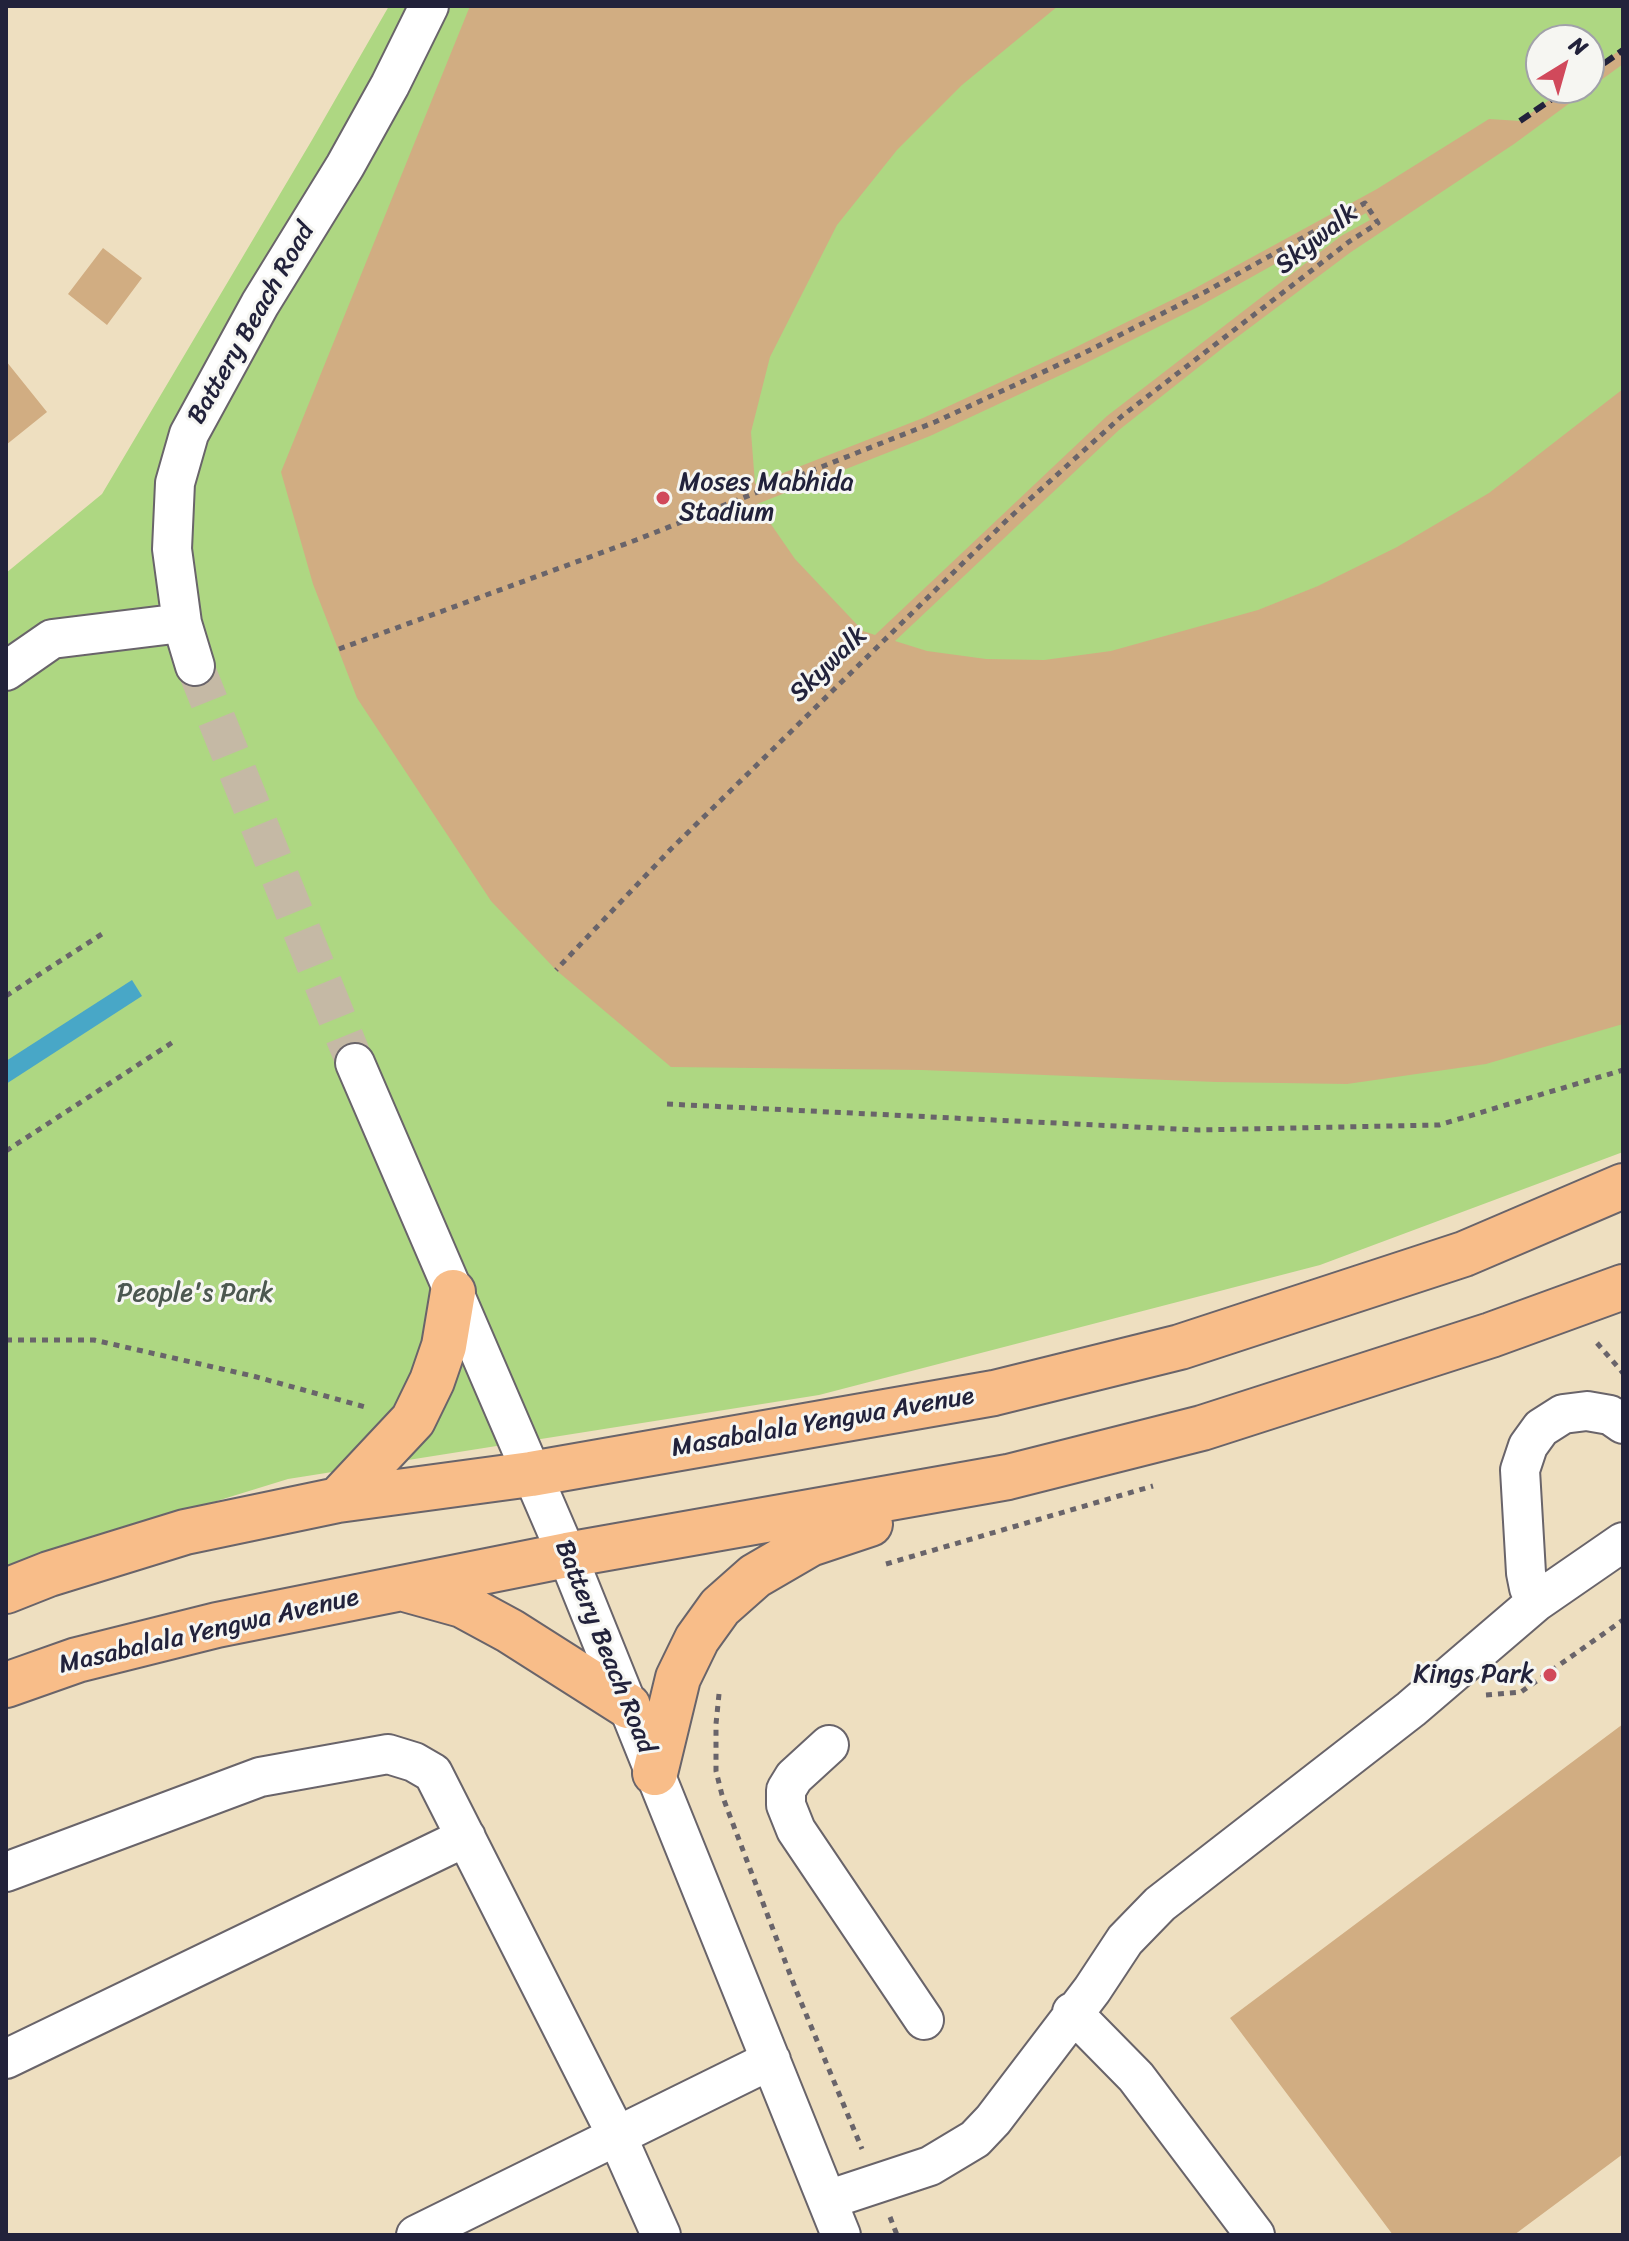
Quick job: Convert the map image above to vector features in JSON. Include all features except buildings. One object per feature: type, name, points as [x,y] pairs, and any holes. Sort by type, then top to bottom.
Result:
[{"type":"main road","name":"Masabalala Yengwa Avenue","points":[[6,1591],[49,1574],[185,1532],[338,1500],[531,1474],[994,1393],[1180,1347],[1464,1254],[1623,1186]]},
{"type":"main road","name":"Masabalala Yengwa Avenue","points":[[6,1685],[77,1660],[217,1625],[567,1555],[1008,1477],[1202,1428],[1491,1335],[1623,1287]]},
{"type":"main road","points":[[338,1500],[413,1420],[432,1381],[444,1346],[453,1292]]},
{"type":"main road","points":[[655,1773],[678,1678],[697,1639],[720,1607],[755,1576],[810,1544],[1008,1477]]},
{"type":"main road","points":[[403,1588],[462,1605],[510,1631],[628,1706]]},
{"type":"street","name":"Battery Beach Road","points":[[195,666],[182,623],[172,549],[175,483],[189,434],[260,304],[345,166],[429,6]]},
{"type":"street","points":[[6,671],[52,639],[182,623]]},
{"type":"street","name":"Battery Beach Road","points":[[355,1063],[567,1555],[841,2235]]},
{"type":"street","points":[[1536,1602],[1526,1573],[1520,1470],[1528,1446],[1541,1428],[1563,1414],[1587,1411],[1610,1415],[1623,1424]]},
{"type":"street","points":[[827,2200],[930,2166],[975,2139],[993,2120],[1072,2012],[1092,1990],[1125,1940],[1160,1904],[1411,1709],[1536,1602],[1623,1542]]},
{"type":"street","points":[[829,1745],[794,1777],[786,1790],[786,1805],[796,1830],[924,2020]]},
{"type":"street","points":[[6,1872],[260,1777],[388,1754],[414,1762],[433,1773],[617,2136],[661,2235]]},
{"type":"street","points":[[6,2059],[466,1837]]},
{"type":"street","points":[[1072,2012],[1136,2077],[1255,2235]]},
{"type":"street","points":[[416,2235],[771,2060]]},
{"type":"path","name":"Skywalk","points":[[339,649],[651,535],[935,422],[1082,354],[1205,292],[1365,203],[1378,223],[1350,241],[1122,416],[1008,519],[750,770],[556,970]]},
{"type":"path","points":[[6,996],[102,934]]},
{"type":"path","points":[[6,1151],[173,1042]]},
{"type":"path","points":[[667,1104],[1198,1130],[1439,1125],[1623,1070]]},
{"type":"path","points":[[1583,1348],[1610,1338]]},
{"type":"path","points":[[6,1340],[94,1340],[253,1376],[413,1420]]},
{"type":"path","points":[[1597,1343],[1623,1373]]},
{"type":"path","points":[[872,1568],[1155,1486]]},
{"type":"path","points":[[1478,1695],[1521,1692],[1623,1620]]},
{"type":"path","points":[[720,1686],[716,1771],[722,1795],[796,1990],[897,2235]]},
{"type":"green space","name":"People's Park","points":[[389,6],[1623,6],[1623,1152],[1320,1265],[819,1395],[288,1479],[6,1566],[6,573],[102,494]]},
{"type":"water","points":[[132,980],[142,996],[6,1084],[6,1061]]},
{"type":"tunnel","points":[[195,666],[355,1063]]},
{"type":"railway","points":[[1605,63],[1623,50]]},
{"type":"railway","points":[[1520,121],[1545,104]]},
{"type":"place","name":"Moses Mabhida Stadium","points":[[663,498]]},
{"type":"place","name":"Kings Park","points":[[1550,1675]]}]
